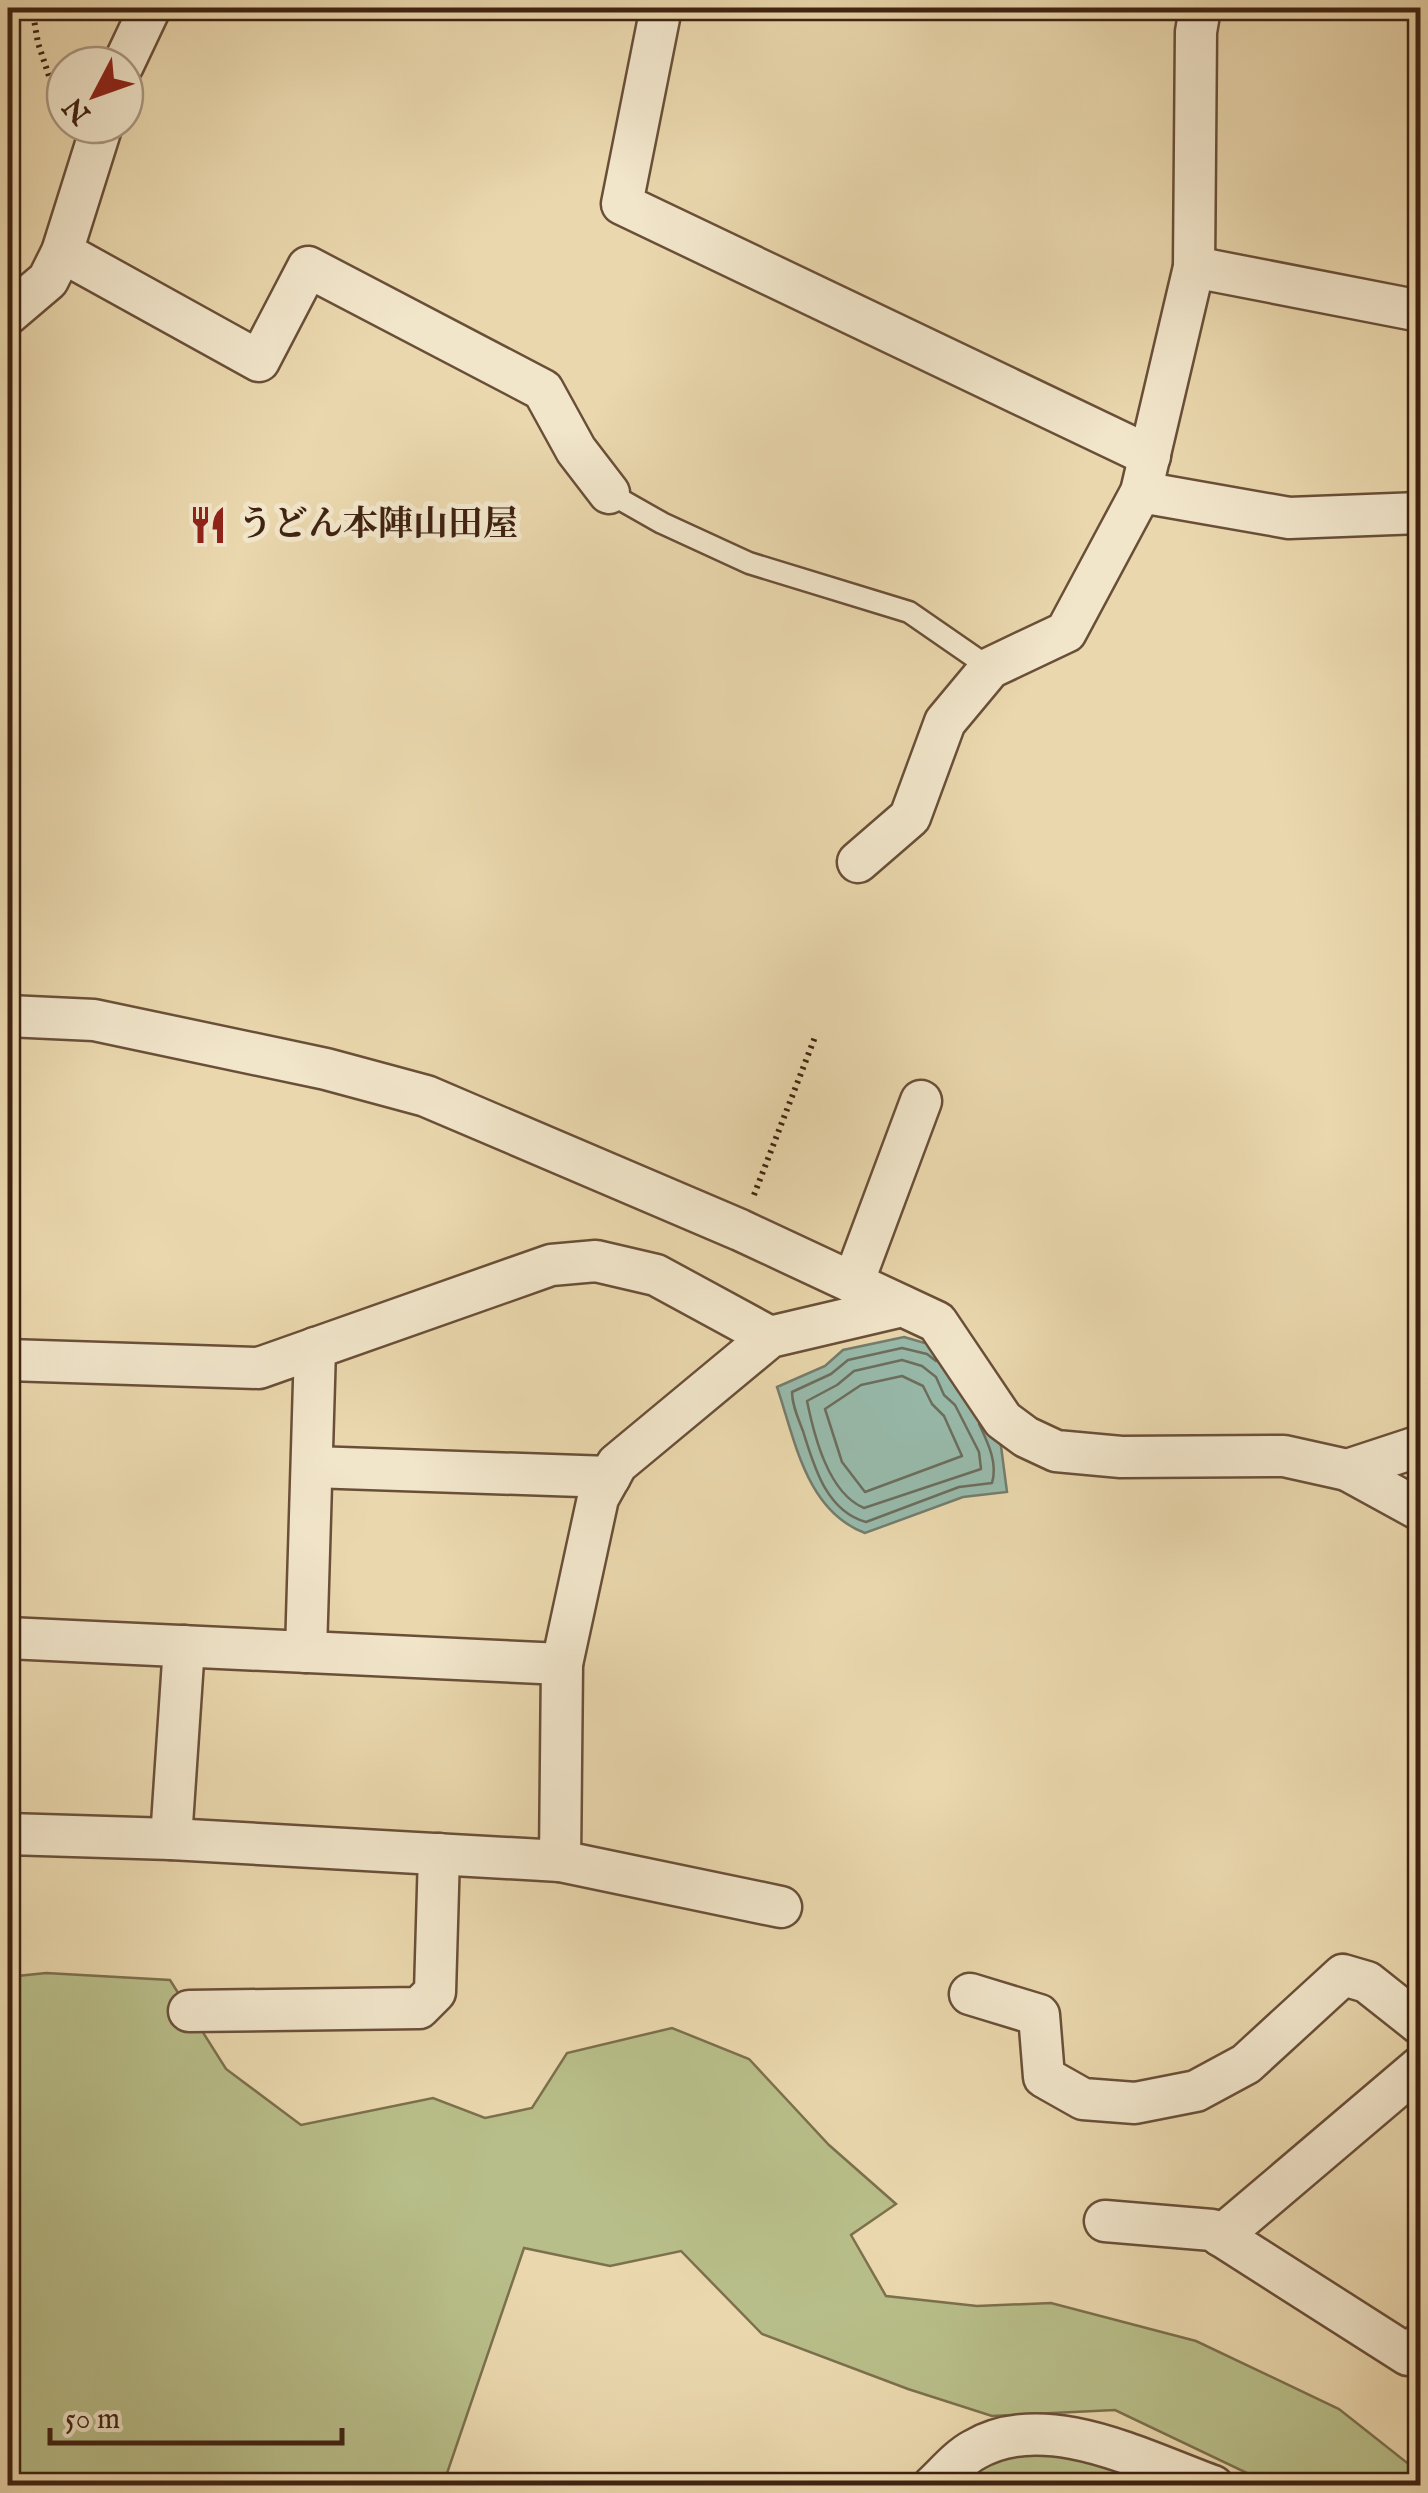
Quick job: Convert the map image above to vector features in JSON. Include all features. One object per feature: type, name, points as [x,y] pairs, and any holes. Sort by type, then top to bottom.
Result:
[{"type":"street","points":[[132,45],[150,8]]},
{"type":"street","points":[[662,8],[622,204],[1145,474],[1289,518],[1420,512]]},
{"type":"street","points":[[858,862],[910,817],[945,722],[990,668],[1066,632],[1145,474],[1194,267],[1196,32],[1200,8]]},
{"type":"street","points":[[8,314],[48,280],[62,252],[96,145]]},
{"type":"street","points":[[62,252],[259,361],[308,267],[543,390],[576,450],[609,493]]},
{"type":"street","points":[[1194,267],[1420,311]]},
{"type":"street","points":[[8,1016],[94,1020],[326,1069],[426,1096],[740,1230],[937,1322],[1002,1420],[1026,1438],[1056,1451],[1121,1457],[1284,1456],[1347,1470],[1420,1510]]},
{"type":"street","points":[[852,1283],[921,1102]]},
{"type":"street","points":[[8,1360],[259,1368],[550,1264],[596,1260],[656,1274],[770,1337]]},
{"type":"street","points":[[560,1861],[562,1664],[598,1498],[618,1464],[770,1337],[902,1306]]},
{"type":"street","points":[[306,1652],[314,1348]]},
{"type":"street","points":[[1347,1470],[1420,1446]]},
{"type":"street","points":[[312,1466],[610,1477]]},
{"type":"street","points":[[8,1638],[562,1664]]},
{"type":"street","points":[[171,1839],[184,1646]]},
{"type":"street","points":[[8,1834],[560,1861],[781,1908]]},
{"type":"street","points":[[189,2011],[419,2008],[435,1992],[439,1854]]},
{"type":"street","points":[[970,1994],[1038,2015],[1044,2077],[1083,2100],[1135,2103],[1196,2091],[1246,2064],[1343,1975],[1367,1982],[1420,2024]]},
{"type":"street","points":[[1221,2236],[1420,2067]]},
{"type":"street","points":[[1105,2222],[1212,2230],[1408,2355],[1420,2344]]},
{"type":"street","points":[[932,2486],[974,2450],[1023,2433],[1079,2438],[1213,2486]]},
{"type":"lane","points":[[609,493],[662,524],[749,562],[910,612],[990,668]]},
{"type":"path","points":[[32,8],[45,64]]},
{"type":"path","points":[[740,1230],[815,1037]]},
{"type":"green space","points":[[46,1973],[170,1980],[226,2069],[301,2125],[433,2098],[485,2118],[532,2108],[567,2053],[672,2028],[749,2059],[829,2145],[896,2204],[851,2235],[886,2296],[977,2306],[1051,2303],[1196,2341],[1339,2409],[1420,2473],[1420,2485],[1272,2485],[1115,2410],[992,2416],[762,2334],[681,2251],[610,2266],[524,2248],[443,2485],[8,2486],[8,1977]]},
{"type":"green space","points":[[1023,2433],[1213,2486],[940,2486]]},
{"type":"water","points":[[904,1337],[932,1345],[972,1387],[1001,1446],[1007,1492],[963,1497],[865,1533],[845,1523],[816,1491],[797,1451],[777,1387],[825,1366],[843,1350]]},
{"type":"place","name":"うどん本陣山田屋","points":[[208,525]]}]
